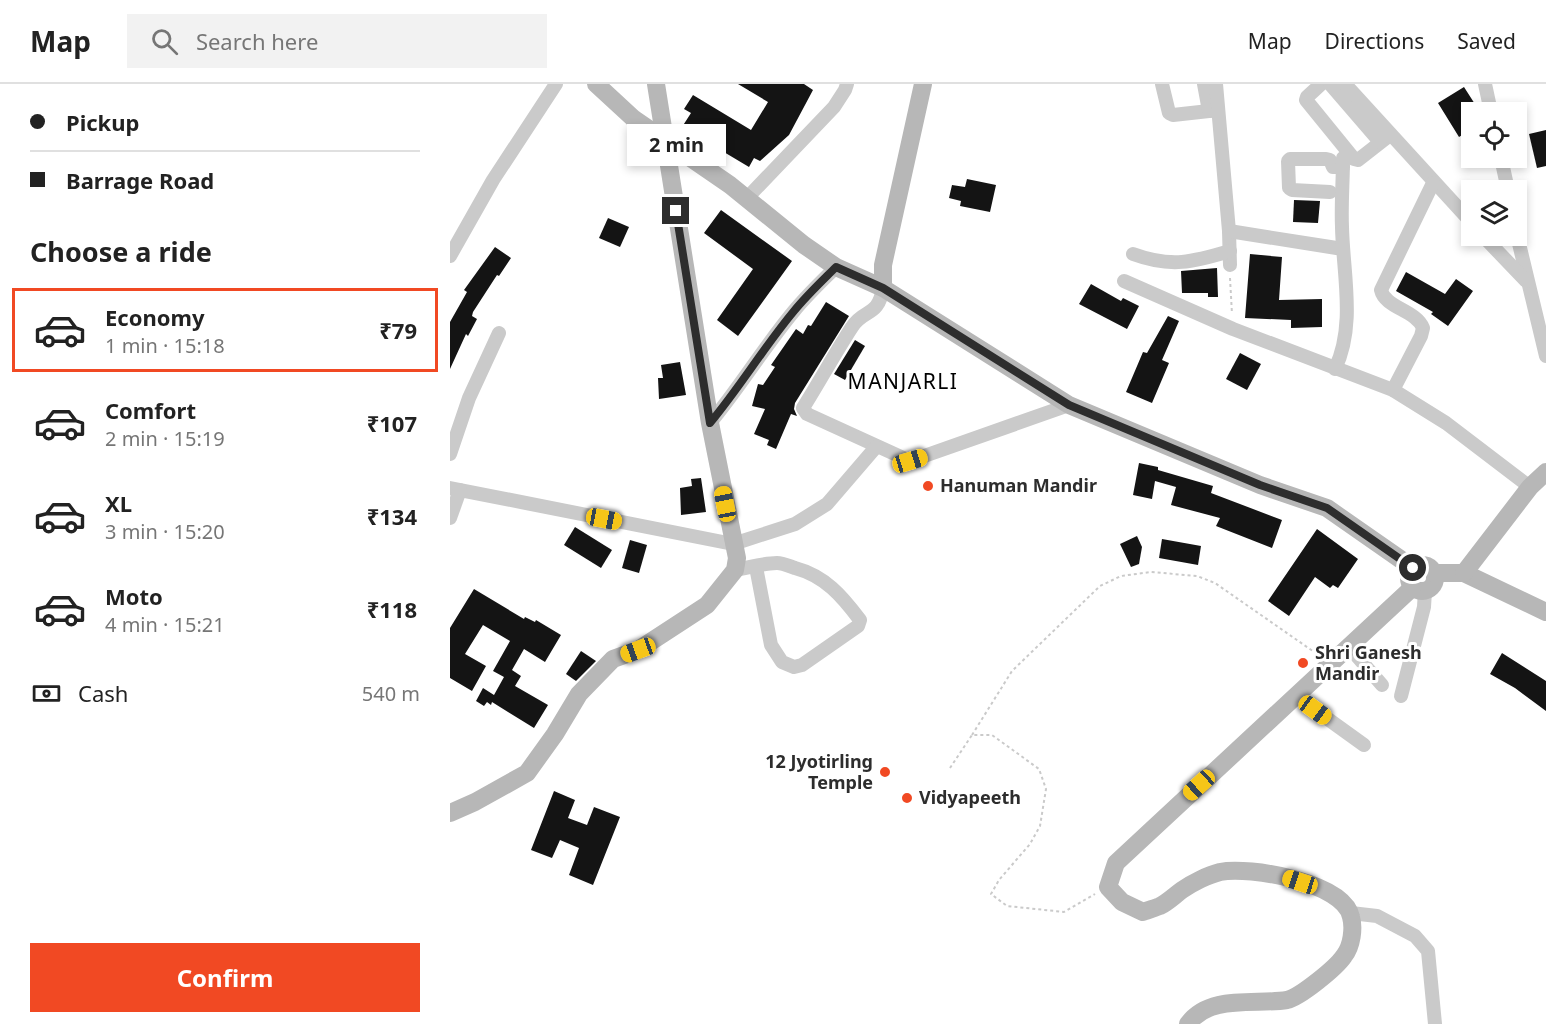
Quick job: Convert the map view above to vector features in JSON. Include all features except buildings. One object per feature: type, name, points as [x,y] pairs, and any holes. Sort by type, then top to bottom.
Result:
[{"type":"street","points":[[450,256],[494,180],[556,84]]},
{"type":"street","points":[[596,84],[634,119],[747,198],[804,245],[836,267],[883,288],[1069,405],[1260,485],[1327,508],[1413,568],[1425,565],[1434,573],[1464,573],[1546,612]]},
{"type":"street","points":[[450,813],[527,773],[555,734],[579,694],[613,659],[638,650],[707,605],[735,570],[737,558],[710,423],[656,84]]},
{"type":"street","points":[[747,198],[834,107],[847,84]]},
{"type":"street","points":[[923,84],[883,265],[881,302],[854,324],[803,408],[807,414],[910,461],[1069,405]]},
{"type":"street","points":[[1162,84],[1170,113],[1173,115],[1214,111]]},
{"type":"street","points":[[1204,84],[1214,111]]},
{"type":"street","points":[[1134,254],[1168,263],[1230,258],[1229,231],[1214,111],[1216,84]]},
{"type":"street","points":[[1321,84],[1306,100],[1354,159],[1358,160],[1385,138]]},
{"type":"street","points":[[1330,84],[1358,107],[1385,138],[1461,212]]},
{"type":"street","points":[[1345,84],[1358,107]]},
{"type":"street","points":[[1485,84],[1489,102]]},
{"type":"street","points":[[1330,192],[1289,188],[1288,161],[1290,159],[1326,159],[1330,160],[1333,167],[1343,163],[1342,249],[1348,320],[1344,346],[1335,369]]},
{"type":"street","points":[[1393,390],[1422,336],[1423,328],[1415,317],[1383,297],[1381,290],[1433,183]]},
{"type":"street","points":[[1229,231],[1342,249]]},
{"type":"street","points":[[1493,246],[1528,282]]},
{"type":"street","points":[[1520,246],[1546,356]]},
{"type":"street","points":[[710,423],[795,309],[836,267]]},
{"type":"street","points":[[1124,281],[1233,329],[1393,390],[1446,423],[1530,487]]},
{"type":"street","points":[[450,454],[470,398],[499,333]]},
{"type":"street","points":[[450,518],[455,489],[733,544],[795,524],[827,504],[876,447]]},
{"type":"street","points":[[1464,573],[1530,487],[1546,472]]},
{"type":"street","points":[[735,570],[778,563],[811,572],[828,583],[845,600],[860,620],[858,626],[802,665],[794,667],[782,662],[771,645],[756,567]]},
{"type":"street","points":[[1401,696],[1424,607],[1419,590],[1408,578],[1413,568]]},
{"type":"street","points":[[1188,1024],[1208,1009],[1228,1003],[1289,999],[1305,991],[1345,955],[1353,929],[1351,913],[1340,900],[1318,888],[1282,876],[1252,872],[1220,872],[1183,889],[1161,906],[1143,912],[1122,902],[1107,887],[1116,863],[1349,647],[1419,590],[1434,584],[1434,573]]},
{"type":"street","points":[[1349,647],[1382,684]]},
{"type":"street","points":[[1296,696],[1364,745]]},
{"type":"street","points":[[1351,913],[1377,916],[1415,936],[1428,951],[1435,1024]]},
{"type":"path","points":[[1230,258],[1233,329]]},
{"type":"path","points":[[950,768],[1012,671],[1100,586],[1121,576],[1150,572],[1183,574],[1197,576],[1215,583],[1332,664]]},
{"type":"path","points":[[972,735],[992,735],[1039,769],[1046,789],[1040,826],[1030,844],[999,880],[991,894],[1007,906],[1064,912],[1107,887]]},
{"type":"place","name":"Hanuman Mandir","points":[[928,486]]},
{"type":"place","name":"Shri Ganesh Mandir","points":[[1303,663]]},
{"type":"place","name":"12 Jyotirling Temple","points":[[885,772]]},
{"type":"place","name":"Vidyapeeth","points":[[907,798]]},
{"type":"district","name":"MANJARLI","points":[[903,382]]},
{"type":"route","points":[[676,211],[710,423],[795,309],[836,267],[883,288],[911,308],[1069,405],[1260,485],[1327,508],[1413,568]]}]
